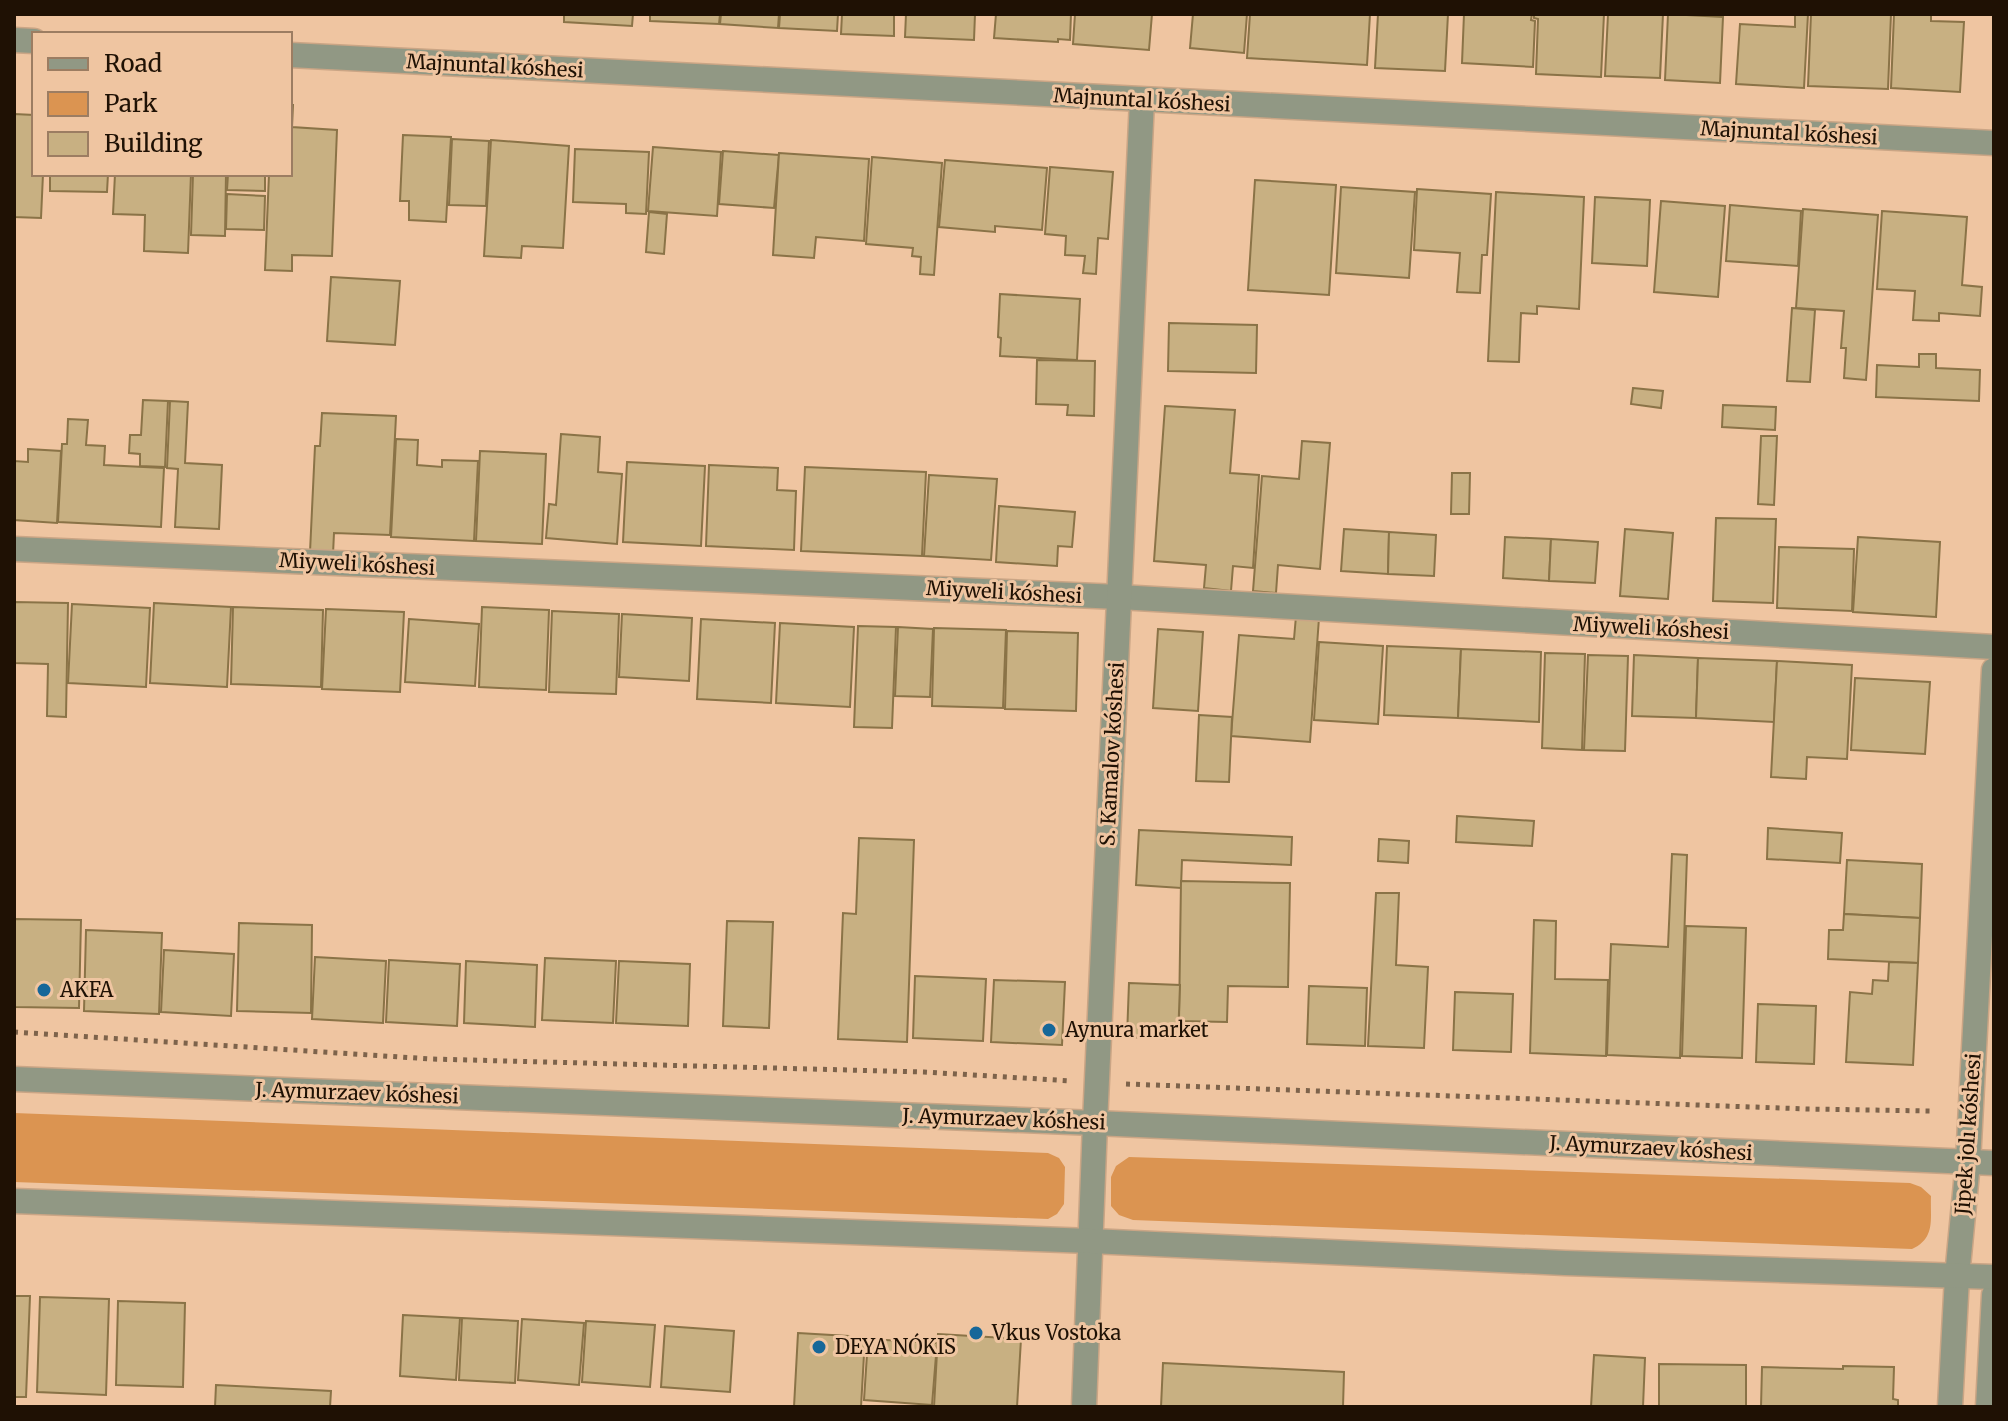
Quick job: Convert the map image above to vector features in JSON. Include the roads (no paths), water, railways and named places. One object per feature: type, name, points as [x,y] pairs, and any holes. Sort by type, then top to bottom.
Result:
[{"type":"street","name":"Majnuntal kóshesi","points":[[292,55],[1994,143]]},
{"type":"street","name":"S. Kamalov kóshesi","points":[[1084,1407],[1142,100]]},
{"type":"street","name":"Miyweli kóshesi","points":[[14,549],[1119,597],[1994,647]]},
{"type":"street","name":"Jipek jolı kóshesi","points":[[1950,1407],[1957,1277],[1968,1162],[1994,670]]},
{"type":"street","name":"J. Aymurzaev kóshesi","points":[[14,1079],[1994,1163]]},
{"type":"street","points":[[14,1201],[1091,1241],[1549,1263],[1994,1277]]},
{"type":"street","points":[[1988,1407],[1994,1295]]},
{"type":"place","name":"AKFA","points":[[44,990]]},
{"type":"place","name":"Aynura market","points":[[1049,1030]]},
{"type":"place","name":"Vkus Vostoka","points":[[976,1333]]},
{"type":"place","name":"DEYA NÓKIS","points":[[819,1347]]}]
